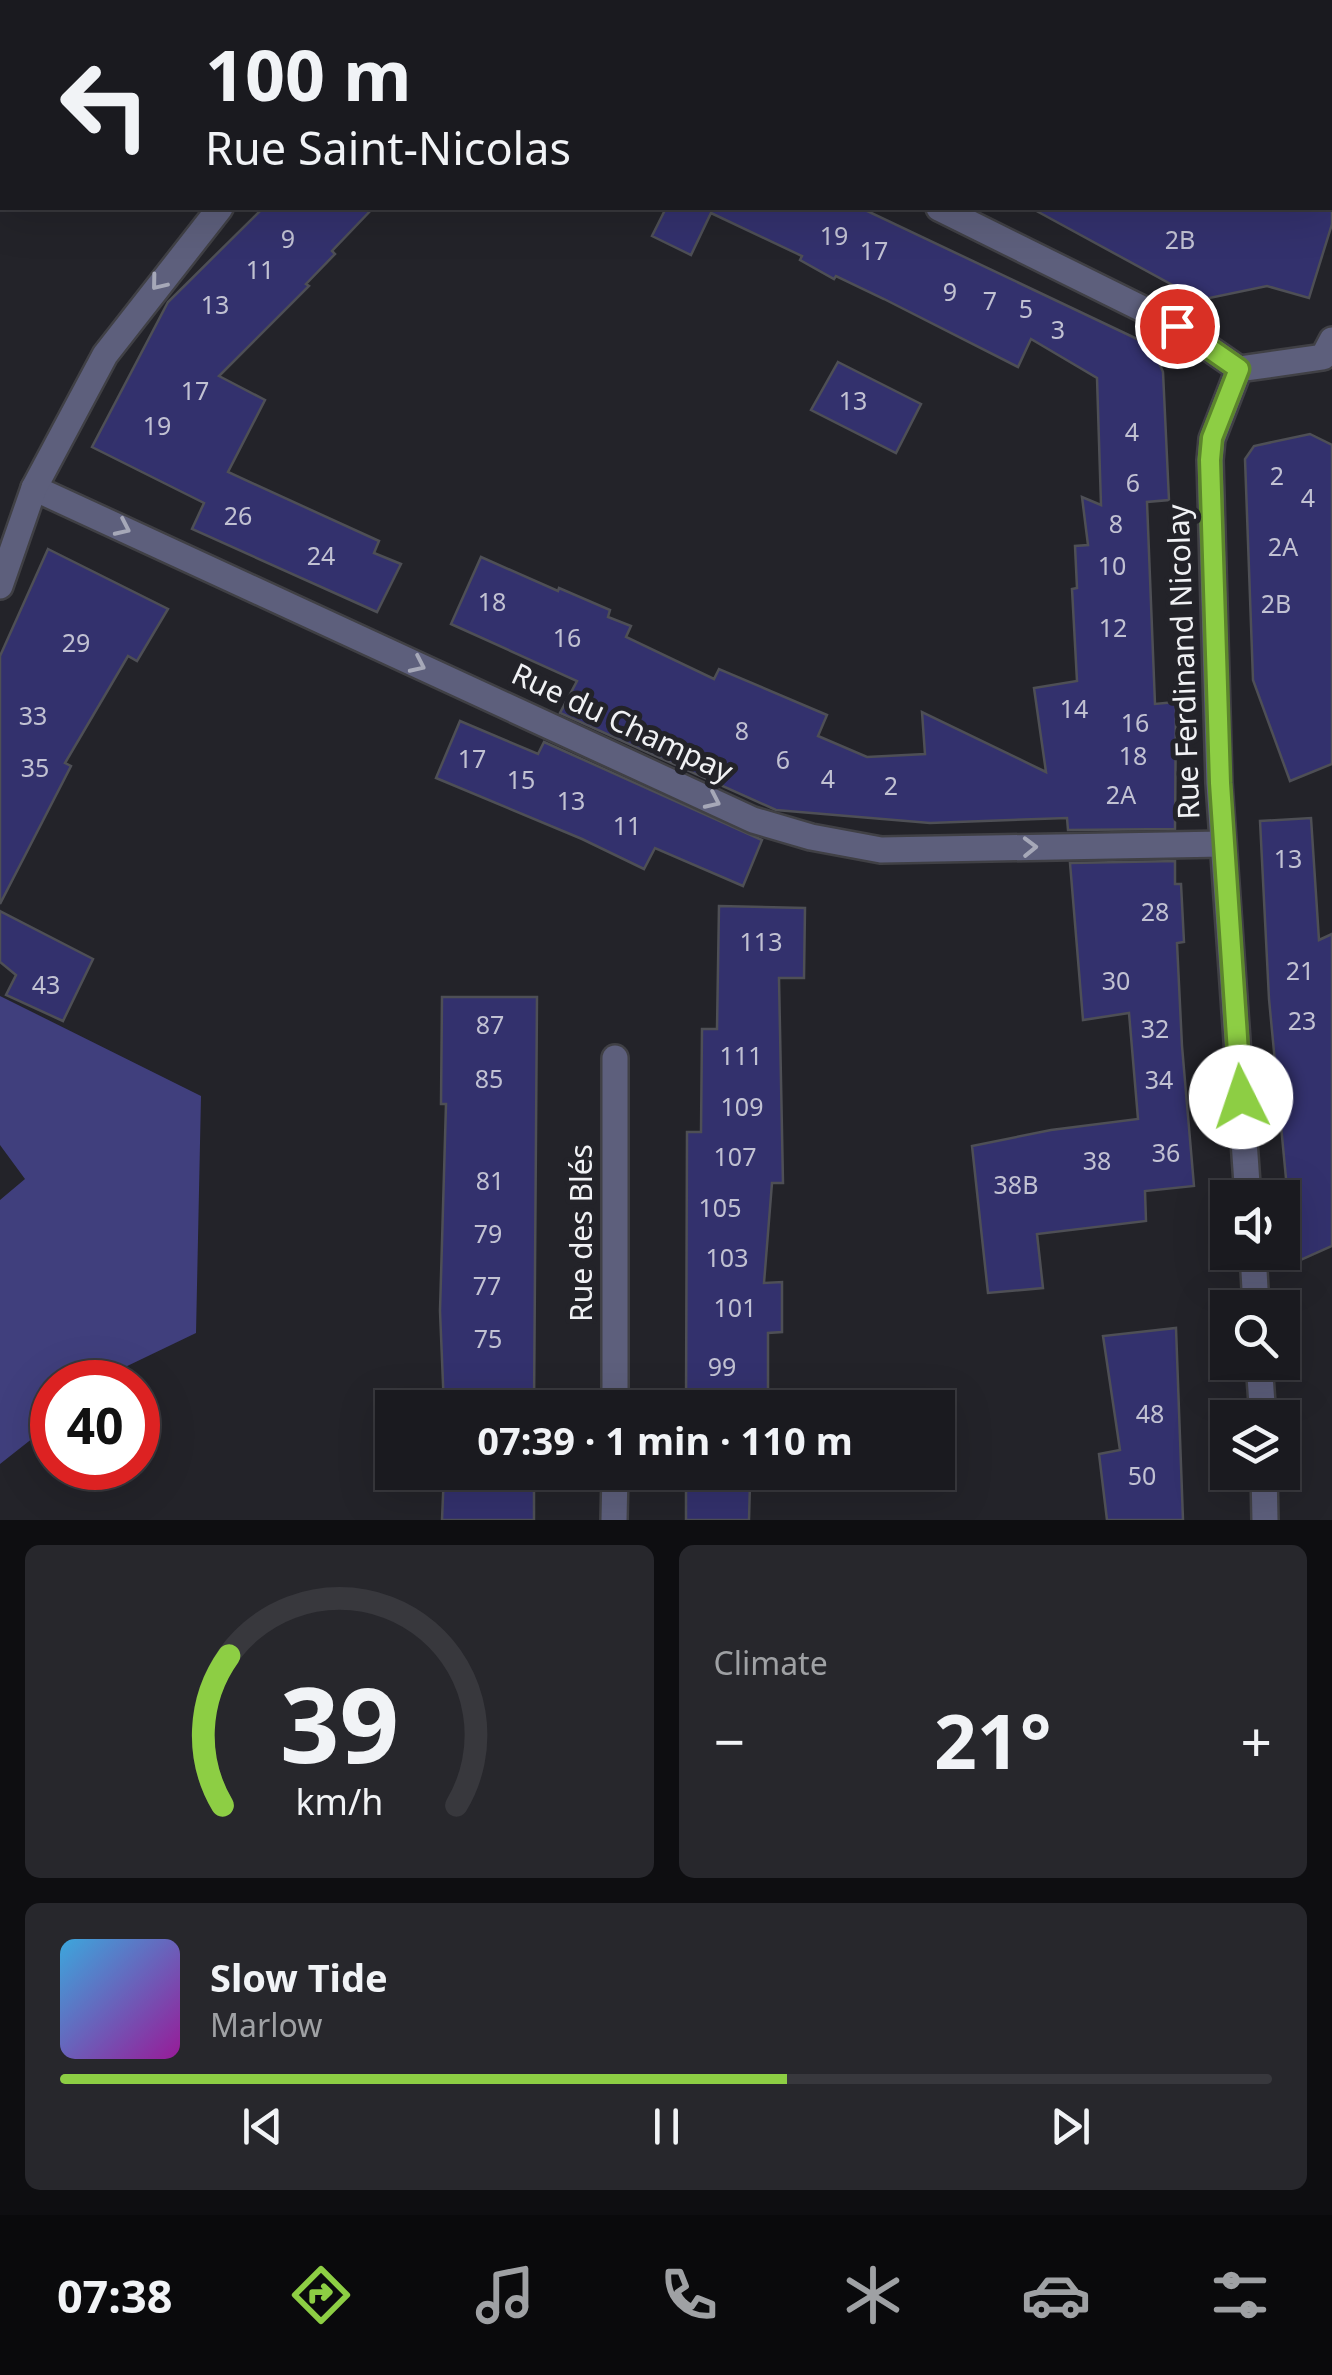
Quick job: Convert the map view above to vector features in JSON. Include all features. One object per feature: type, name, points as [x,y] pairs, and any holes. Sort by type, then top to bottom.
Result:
[{"type":"street","points":[[0,586],[34,488],[104,356],[218,210]]},
{"type":"street","points":[[943,210],[1177,326],[1239,369],[1329,355]]},
{"type":"street","name":"Rue Ferdinand Nicolay","points":[[1239,369],[1212,438],[1210,460],[1223,844],[1247,1180]]},
{"type":"street","name":"Rue du Champay","points":[[34,488],[753,820],[881,850],[1223,844]]},
{"type":"street","name":"Rue des Blés","points":[[614,1390],[615,1058]]},
{"type":"street","points":[[614,1490],[614,1520]]},
{"type":"street","points":[[1264,1490],[1265,1520]]},
{"type":"shaded area","points":[[0,996],[201,1096],[196,1333],[140,1360],[30,1360],[30,1440],[0,1464],[0,1200],[25,1179],[0,1145]]},
{"type":"building","points":[[261,210],[371,210],[332,251],[335,254],[306,284],[309,286],[219,376],[265,400],[228,472],[379,541],[374,553],[401,564],[377,612],[192,529],[204,503],[92,447],[168,302]]},
{"type":"building","points":[[665,210],[865,210],[1152,346],[1163,372],[1169,500],[1147,502],[1155,704],[1176,702],[1175,829],[1068,830],[1067,818],[930,823],[776,810],[560,713],[577,681],[451,624],[481,557],[610,610],[608,617],[631,626],[626,637],[714,679],[719,669],[827,715],[818,736],[867,757],[925,754],[922,712],[1046,772],[1034,688],[1077,681],[1072,589],[1077,588],[1075,546],[1088,545],[1082,497],[1101,505],[1097,378],[1031,339],[1018,367],[836,276],[834,279],[800,260],[802,256],[711,213],[691,255],[652,236]]},
{"type":"building","points":[[1035,210],[1332,210],[1332,224],[1309,298],[1267,286],[1200,300]]},
{"type":"building","points":[[838,362],[921,404],[896,453],[811,410]]},
{"type":"building","points":[[1310,434],[1332,445],[1332,764],[1290,781],[1253,680],[1245,459],[1254,446]]},
{"type":"building","points":[[48,549],[168,609],[137,661],[128,656],[65,763],[71,766],[0,904],[0,656]]},
{"type":"building","points":[[460,721],[538,754],[544,742],[762,840],[743,886],[655,848],[644,869],[436,778]]},
{"type":"building","points":[[1311,818],[1319,940],[1332,934],[1332,1246],[1300,1260],[1300,1180],[1286,1180],[1269,999],[1260,821]]},
{"type":"building","points":[[1175,861],[1175,884],[1181,884],[1184,942],[1177,943],[1194,1186],[1145,1191],[1146,1221],[1037,1234],[1043,1288],[988,1293],[972,1146],[1051,1130],[1138,1119],[1129,1013],[1083,1020],[1070,863]]},
{"type":"building","points":[[719,906],[805,908],[804,978],[779,978],[783,1183],[772,1183],[764,1283],[782,1282],[782,1332],[768,1333],[768,1390],[686,1390],[687,1132],[701,1132],[702,1029],[717,1029]]},
{"type":"building","points":[[0,911],[93,959],[63,1021],[6,995],[16,975],[0,962]]},
{"type":"building","points":[[442,997],[537,997],[534,1390],[443,1390],[440,1311],[446,1104],[441,1104]]},
{"type":"building","points":[[1176,1328],[1183,1520],[1107,1520],[1099,1454],[1120,1450],[1103,1336]]},
{"type":"building","points":[[443,1490],[534,1490],[534,1520],[442,1520]]},
{"type":"building","points":[[686,1490],[750,1490],[749,1520],[686,1520]]},
{"type":"route","points":[[1177,326],[1239,369],[1212,438],[1210,460],[1220,783],[1241,1097]]}]
